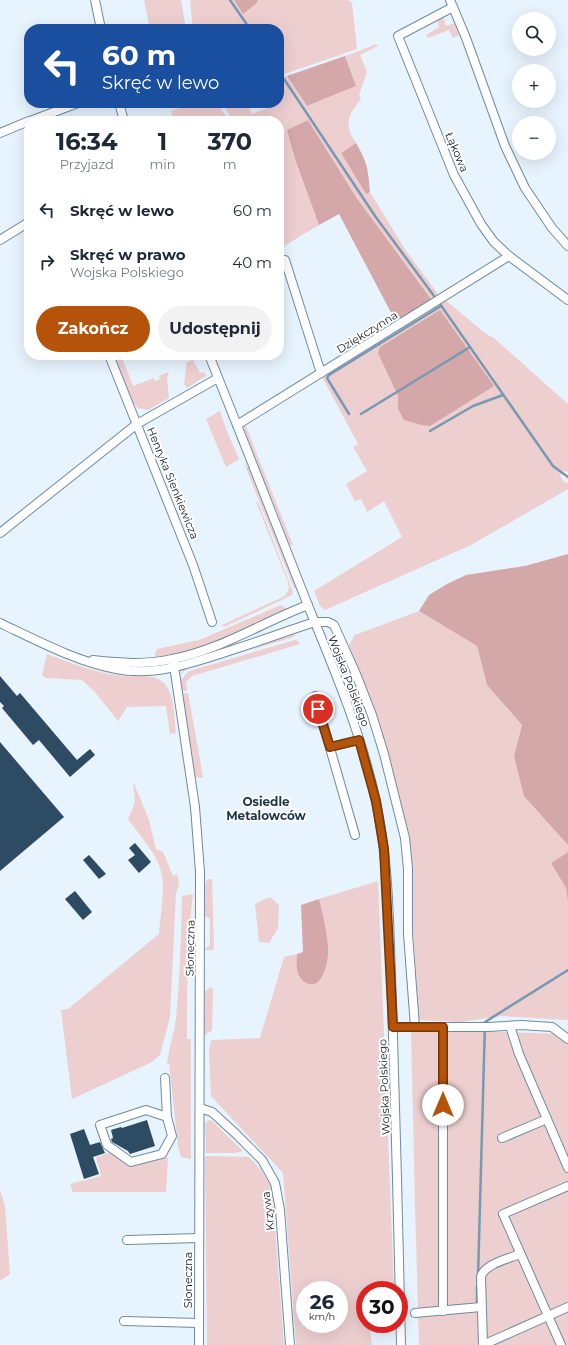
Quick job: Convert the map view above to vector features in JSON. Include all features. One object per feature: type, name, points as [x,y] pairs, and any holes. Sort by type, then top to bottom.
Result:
[{"type":"street","points":[[95,0],[100,24]]},
{"type":"street","points":[[452,3],[505,146],[525,188],[552,228],[568,246]]},
{"type":"street","name":"Łąkowa","points":[[452,3],[398,36],[454,175],[481,224],[494,242],[526,271],[568,300]]},
{"type":"street","points":[[43,116],[65,108]]},
{"type":"street","points":[[0,133],[24,123]]},
{"type":"street","points":[[0,240],[24,225]]},
{"type":"street","name":"Dziękczynna","points":[[237,425],[509,256]]},
{"type":"street","points":[[284,267],[321,373]]},
{"type":"street","name":"Henryka Sienkiewicza","points":[[111,360],[193,565],[212,622]]},
{"type":"street","name":"Wojska Polskiego","points":[[211,360],[315,622],[359,740],[376,801],[384,849],[393,1027],[401,1345]]},
{"type":"street","points":[[0,533],[137,424],[218,378]]},
{"type":"street","points":[[0,623],[101,666],[118,670],[152,670],[203,651],[308,605]]},
{"type":"street","points":[[173,663],[209,658],[315,622],[328,622],[336,628],[372,715],[405,838],[408,870],[408,934],[415,1027]]},
{"type":"street","name":"Słoneczna","points":[[173,663],[195,808],[200,872],[199,1345]]},
{"type":"street","points":[[314,696],[355,835]]},
{"type":"street","points":[[330,747],[359,740]]},
{"type":"street","points":[[510,1026],[519,1054],[568,1168]]},
{"type":"street","points":[[393,1027],[552,1027],[568,1039]]},
{"type":"street","points":[[443,1027],[443,1310]]},
{"type":"street","points":[[165,1078],[167,1117],[172,1136],[162,1154],[131,1162],[107,1145],[100,1125],[146,1110],[167,1117]]},
{"type":"street","name":"Krzywa","points":[[200,1108],[212,1112],[236,1134],[262,1160],[275,1183],[280,1210],[290,1345]]},
{"type":"street","points":[[502,1138],[547,1119]]},
{"type":"street","points":[[562,1345],[503,1214],[568,1186]]},
{"type":"street","name":"Słoneczna","points":[[127,1240],[199,1238]]},
{"type":"street","points":[[520,1254],[487,1268],[482,1272],[481,1307],[483,1345],[568,1307]]},
{"type":"street","points":[[414,1314],[481,1307]]},
{"type":"street","name":"Słoneczna","points":[[124,1321],[199,1323]]},
{"type":"shaded area","points":[[144,0],[181,0],[185,24],[149,24]]},
{"type":"shaded area","points":[[190,0],[234,0],[243,13],[256,4],[258,0],[348,0],[352,3],[357,49],[284,74],[284,24],[192,24]]},
{"type":"shaded area","points":[[234,0],[258,0],[256,4],[243,14]]},
{"type":"shaded area","points":[[443,16],[446,26],[454,23],[459,35],[453,38],[449,30],[428,38],[426,35],[439,27],[437,19]]},
{"type":"shaded area","points":[[377,44],[378,46],[360,55],[367,72],[359,95],[361,99],[350,116],[349,121],[350,131],[356,143],[341,153],[366,194],[370,192],[406,251],[438,294],[431,299],[356,197],[308,120],[288,130],[296,162],[319,225],[284,246],[284,116],[230,116],[225,108],[249,108],[252,114],[267,108],[284,108],[284,77],[287,76],[307,106],[356,86],[345,56]]},
{"type":"shaded area","points":[[345,56],[356,86],[307,106],[287,76]]},
{"type":"shaded area","points":[[180,108],[221,108],[225,116],[172,116],[171,111]]},
{"type":"shaded area","points":[[308,120],[356,197],[431,299],[396,322],[339,214],[319,225],[296,162],[287,130]]},
{"type":"shaded area","points":[[356,143],[363,156],[368,172],[370,192],[366,194],[341,153]]},
{"type":"shaded area","points":[[444,299],[486,334],[494,338],[568,404],[568,472],[563,471],[560,476],[564,482],[568,483],[568,489],[471,545],[325,610],[320,606],[314,591],[402,537],[384,501],[367,512],[361,499],[355,501],[346,484],[367,471],[353,447],[358,444],[322,377],[437,306],[436,304]],"holes":[[[393,383],[421,425],[398,409],[398,396]]]},
{"type":"shaded area","points":[[440,310],[494,386],[430,426],[421,425],[404,420],[398,409],[398,396],[378,353],[380,347]]},
{"type":"shaded area","points":[[115,360],[123,360],[133,386],[154,378],[155,381],[160,379],[159,376],[169,372],[167,377],[169,398],[148,410],[138,408],[135,405],[133,406]]},
{"type":"shaded area","points":[[193,360],[200,373],[204,372],[206,376],[187,388],[184,384],[187,362]]},
{"type":"shaded area","points":[[220,411],[239,459],[226,467],[206,419]]},
{"type":"shaded area","points":[[245,424],[293,545],[290,545],[244,430]]},
{"type":"shaded area","points":[[244,463],[249,469],[297,589],[294,588]]},
{"type":"shaded area","points":[[256,502],[258,502],[293,592],[292,595],[224,627],[222,625],[285,596],[289,588],[288,582]]},
{"type":"shaded area","points":[[568,554],[568,845],[524,796],[514,756],[522,725],[487,685],[477,646],[419,611],[429,595],[466,575],[525,566]]},
{"type":"shaded area","points":[[281,605],[287,609],[199,648],[185,653],[155,659],[157,649],[199,640]]},
{"type":"shaded area","points":[[419,611],[477,646],[487,685],[522,725],[514,756],[568,844],[568,852],[551,863],[566,888],[568,902],[568,1020],[501,1016],[461,1022],[419,1020],[407,835],[377,717],[349,645],[355,635]]},
{"type":"shaded area","points":[[296,634],[294,637],[188,668],[180,675],[183,670],[192,666]]},
{"type":"shaded area","points":[[295,640],[300,644],[192,676],[186,682],[187,691],[182,691],[181,680],[189,671]]},
{"type":"shaded area","points":[[47,654],[85,668],[104,673],[124,676],[145,676],[160,680],[168,688],[172,700],[176,733],[170,734],[166,706],[127,707],[118,721],[94,691],[82,680],[46,678],[42,675]]},
{"type":"shaded area","points":[[188,693],[203,778],[193,777],[182,694]]},
{"type":"shaded area","points":[[133,781],[149,820],[156,849],[163,852],[173,876],[177,874],[179,885],[176,893],[170,1017],[160,1055],[152,1062],[72,1099],[61,1010],[68,1009],[159,934],[163,894],[161,871],[159,864],[147,844],[128,819],[135,803]]},
{"type":"shaded area","points":[[568,852],[568,902],[566,888],[551,863]]},
{"type":"shaded area","points":[[212,879],[214,950],[204,950],[210,945],[210,919],[205,916],[205,885],[206,881]]},
{"type":"shaded area","points":[[378,881],[394,1281],[356,1281],[356,1333],[370,1333],[372,1345],[296,1345],[283,1173],[211,1096],[209,1052],[211,1040],[260,1038],[284,957],[297,954],[297,969],[313,984],[319,981],[323,973],[329,952],[319,899]]},
{"type":"shaded area","points":[[193,894],[188,948],[187,1003],[187,1039],[191,1039],[191,1159],[181,1157],[178,1146],[169,1063],[167,1064],[175,1024],[177,1003],[182,896]]},
{"type":"shaded area","points":[[270,897],[279,905],[278,928],[269,943],[259,942],[255,904]]},
{"type":"shaded area","points":[[319,899],[327,936],[328,955],[323,975],[319,981],[308,984],[302,980],[298,973],[297,967],[297,954],[303,952],[301,905]]},
{"type":"shaded area","points":[[210,988],[213,988],[212,1030],[204,1036],[204,992]]},
{"type":"shaded area","points":[[411,1029],[566,1034],[568,1036],[568,1345],[419,1345]]},
{"type":"shaded area","points":[[209,1120],[212,1121],[243,1151],[236,1153],[206,1153],[205,1124]]},
{"type":"shaded area","points":[[111,1152],[130,1167],[164,1157],[168,1158],[166,1192],[73,1192],[70,1184],[101,1176],[96,1157]]},
{"type":"shaded area","points":[[205,1156],[249,1157],[261,1170],[272,1188],[284,1345],[207,1345]]},
{"type":"shaded area","points":[[0,1190],[5,1206],[10,1274],[0,1281]]},
{"type":"building","points":[[0,676],[17,696],[20,693],[77,760],[90,749],[95,755],[70,777],[39,740],[33,745],[2,708],[4,706],[0,702]]},
{"type":"building","points":[[0,742],[64,817],[0,871]]},
{"type":"building","points":[[135,843],[151,862],[139,873],[128,860],[135,855],[129,848]]},
{"type":"building","points":[[89,855],[106,874],[99,879],[83,860]]},
{"type":"building","points":[[75,891],[92,912],[83,920],[65,899]]},
{"type":"building","points":[[147,1120],[155,1146],[130,1154],[128,1151],[112,1142],[111,1139],[113,1138],[111,1130]]},
{"type":"building","points":[[84,1129],[90,1145],[100,1142],[105,1153],[93,1157],[99,1174],[84,1179],[70,1134]]},
{"type":"waterway","points":[[230,0],[247,24]]},
{"type":"waterway","points":[[284,79],[375,216],[434,296]]},
{"type":"waterway","points":[[440,304],[553,466],[568,477]]},
{"type":"waterway","points":[[349,414],[327,378],[329,375],[441,306]]},
{"type":"waterway","points":[[361,414],[470,347]]},
{"type":"waterway","points":[[430,431],[473,406],[503,395]]},
{"type":"waterway","points":[[478,1277],[485,1022],[568,970]]},
{"type":"waterway","points":[[477,1286],[477,1302]]},
{"type":"district","name":"Osiedle Metalowców","points":[[266,808]]},
{"type":"route","points":[[318,709],[330,747],[359,740],[376,801],[384,849],[387,884],[393,1027],[443,1027],[443,1105]]}]
